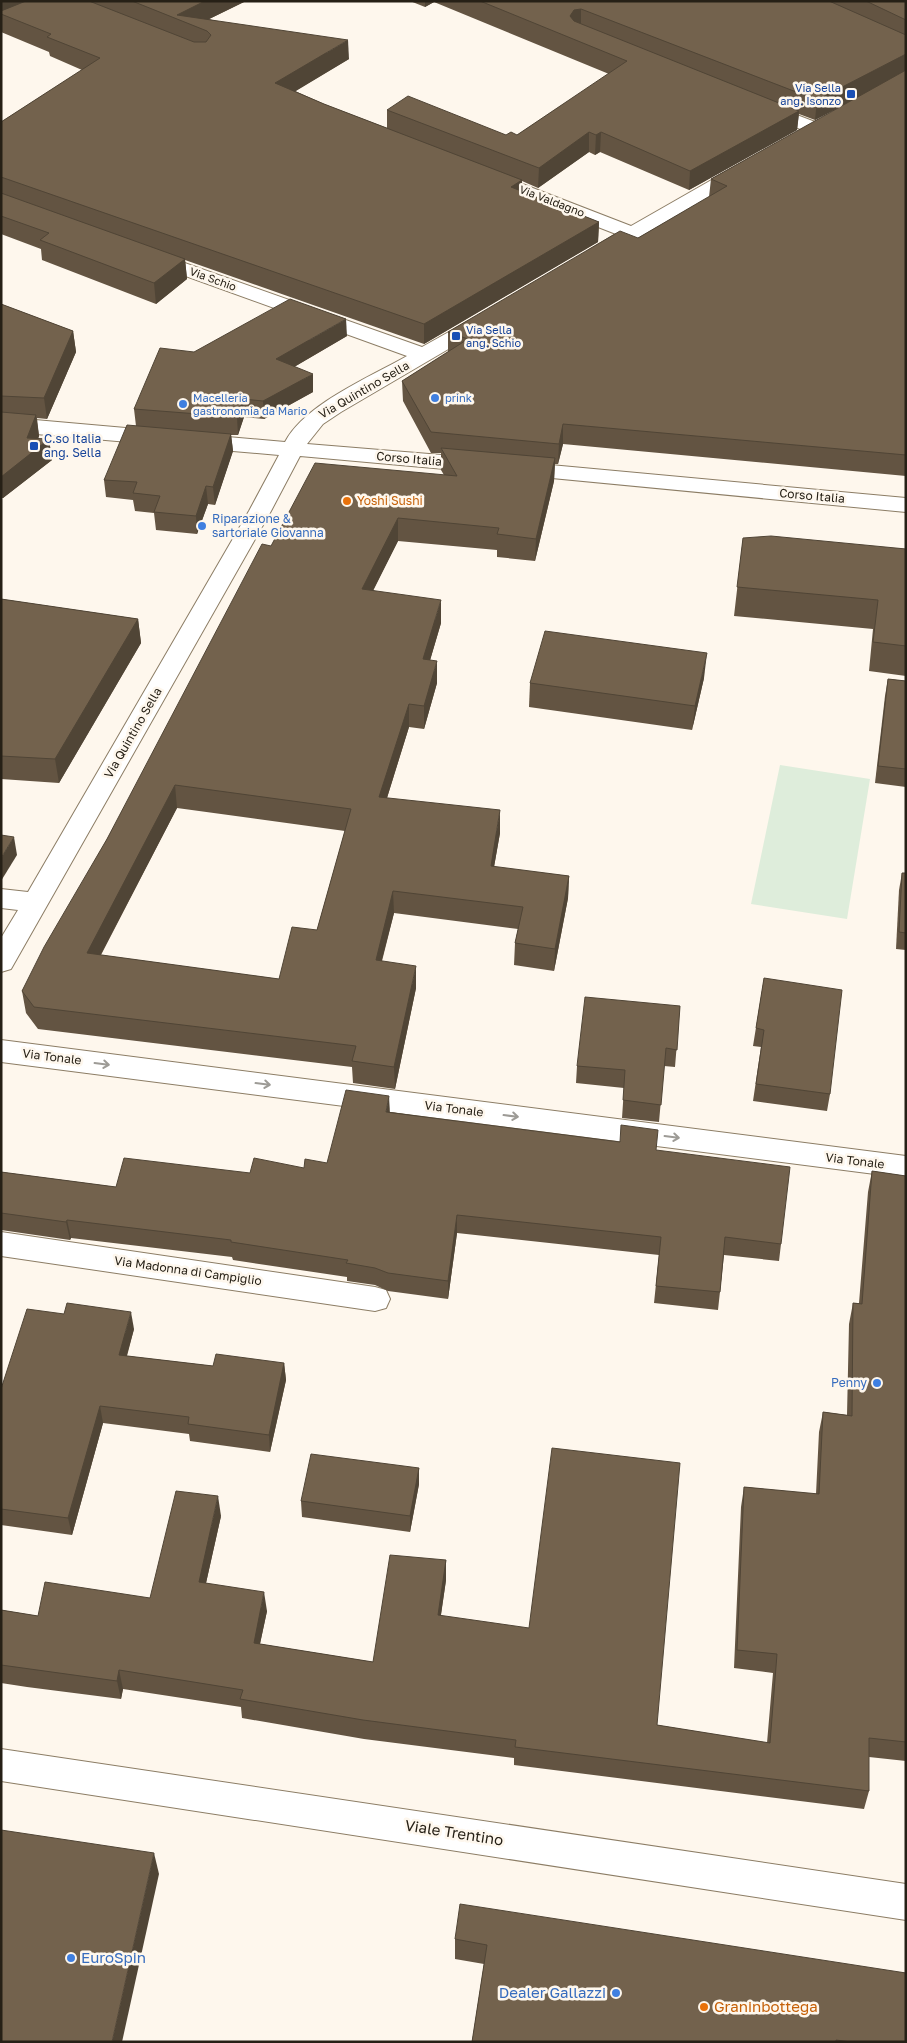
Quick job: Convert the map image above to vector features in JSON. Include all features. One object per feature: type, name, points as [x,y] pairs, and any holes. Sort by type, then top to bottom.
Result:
[{"type":"street","points":[[751,103],[815,129]]},
{"type":"street","points":[[582,262],[757,162]]},
{"type":"street","name":"Via Valdagno","points":[[468,170],[548,199],[632,233]]},
{"type":"street","name":"Via Schio","points":[[132,250],[425,355]]},
{"type":"street","name":"Via Quintino Sella","points":[[1,962],[131,738],[300,435],[315,419],[498,312]]},
{"type":"street","name":"Corso Italia","points":[[1,424],[294,448],[906,505]]},
{"type":"street","points":[[1,898],[34,903]]},
{"type":"street","name":"Via Tonale","points":[[1,1051],[906,1167]]},
{"type":"street","name":"Via Madonna di Campiglio","points":[[1,1244],[375,1299]]},
{"type":"street","name":"Viale Trentino","points":[[1,1764],[906,1902]]},
{"type":"green space","points":[[780,765],[870,779],[847,919],[751,904]]},
{"type":"building","points":[[26,1],[89,1],[194,42],[206,42],[211,35],[207,31],[132,1],[205,1],[177,15],[348,40],[275,83],[324,104],[522,180],[511,187],[599,222],[424,324],[1,177],[1,122],[100,58],[47,37],[51,34],[1,14],[1,11]]},
{"type":"building","points":[[480,1],[829,1],[906,35],[906,54],[817,100],[581,9],[574,10],[570,16],[574,21],[799,111],[690,171],[601,132],[596,135],[589,132],[539,168],[387,110],[408,96],[506,135],[511,132],[517,135],[627,61]]},
{"type":"building","points":[[866,1],[906,1],[906,20]]},
{"type":"building","points":[[906,70],[906,455],[563,424],[559,444],[431,432],[402,381],[468,339],[448,332],[620,231],[638,238],[727,186],[711,179]]},
{"type":"building","points":[[1,193],[185,259],[154,283],[40,240],[49,233],[1,216]]},
{"type":"building","points":[[290,299],[346,319],[276,359],[313,374],[263,401],[243,399],[237,417],[134,409],[160,348],[194,352]]},
{"type":"building","points":[[1,304],[73,331],[44,398],[1,396]]},
{"type":"building","points":[[1,412],[36,415],[27,438],[49,439],[1,477]]},
{"type":"building","points":[[127,425],[231,434],[213,487],[206,486],[196,516],[154,512],[160,496],[133,493],[137,482],[104,480]]},
{"type":"building","points":[[441,448],[555,458],[536,539],[497,534],[499,528],[398,518],[362,589],[441,600],[423,659],[437,661],[424,706],[409,704],[379,797],[500,810],[491,866],[569,876],[555,949],[515,943],[523,907],[393,891],[376,960],[416,966],[394,1067],[352,1061],[356,1046],[34,1007],[22,991],[44,947],[107,839],[262,544],[271,546],[315,463],[457,476]],"holes":[[[175,785],[351,809],[317,930],[292,927],[279,979],[87,953]]]},
{"type":"building","points":[[771,536],[906,549],[906,646],[873,642],[878,600],[737,587],[743,538]]},
{"type":"building","points":[[1,599],[138,619],[55,759],[1,756]]},
{"type":"building","points":[[545,631],[707,653],[695,706],[530,683]]},
{"type":"building","points":[[888,679],[906,681],[906,769],[878,766]]},
{"type":"building","points":[[1,835],[14,837],[1,858]]},
{"type":"building","points":[[902,873],[906,873],[906,933],[899,932]]},
{"type":"building","points":[[764,978],[842,990],[830,1094],[756,1084],[764,1030],[756,1028]]},
{"type":"building","points":[[585,997],[680,1006],[677,1050],[666,1048],[661,1105],[623,1100],[625,1070],[577,1066]]},
{"type":"building","points":[[346,1090],[389,1096],[386,1112],[620,1142],[621,1125],[658,1130],[656,1150],[790,1167],[781,1244],[725,1237],[720,1292],[656,1286],[661,1237],[457,1215],[448,1281],[388,1273],[375,1268],[346,1263],[348,1260],[231,1242],[231,1240],[1,1213],[1,1172],[116,1187],[124,1158],[250,1173],[254,1158],[304,1168],[305,1159],[327,1163]]},
{"type":"building","points":[[872,1171],[906,1176],[906,1742],[869,1738],[869,1791],[515,1747],[516,1740],[363,1720],[240,1699],[243,1690],[119,1670],[117,1681],[1,1665],[1,1610],[38,1616],[45,1582],[150,1598],[176,1491],[218,1496],[199,1582],[264,1592],[254,1643],[373,1662],[390,1555],[446,1560],[438,1615],[529,1628],[552,1448],[680,1463],[657,1725],[770,1743],[777,1654],[737,1650],[744,1487],[819,1494],[823,1412],[852,1416],[853,1303],[862,1304]]},
{"type":"building","points":[[67,1303],[131,1312],[119,1355],[213,1366],[216,1354],[284,1363],[269,1435],[188,1424],[189,1417],[100,1406],[68,1518],[1,1509],[1,1389],[27,1309],[64,1314]]},
{"type":"building","points":[[311,1454],[419,1468],[410,1516],[301,1501]]},
{"type":"building","name":"EuroSpin","points":[[1,1830],[154,1853],[112,2042],[1,2042]]},
{"type":"building","points":[[460,1904],[906,1973],[906,2042],[851,2042],[836,2040],[836,2042],[472,2042],[487,1945],[455,1939]]},
{"type":"place","name":"Via Sella ang. Isonzo","points":[[851,94]]},
{"type":"place","name":"Via Sella ang. Schio","points":[[456,336]]},
{"type":"place","name":"prink","points":[[435,398]]},
{"type":"place","name":"Macelleria gastronomia da Mario","points":[[183,404]]},
{"type":"place","name":"C.so Italia ang. Sella","points":[[34,446]]},
{"type":"place","name":"Yoshi Sushi","points":[[347,501]]},
{"type":"place","name":"Riparazione & sartoriale Giovanna","points":[[202,526]]},
{"type":"place","name":"Penny","points":[[877,1383]]},
{"type":"place","name":"EuroSpin","points":[[71,1958]]},
{"type":"place","name":"Dealer Gallazzi","points":[[616,1993]]},
{"type":"place","name":"Graninbottega","points":[[704,2007]]}]
